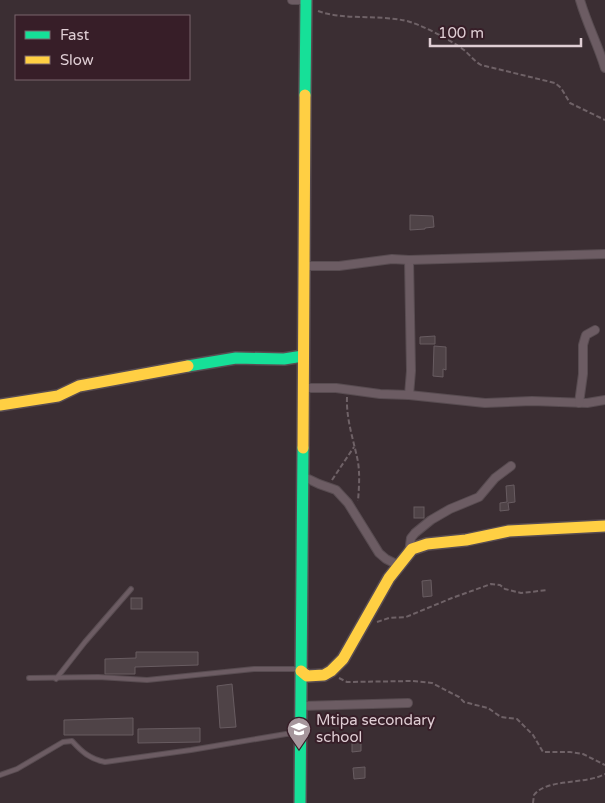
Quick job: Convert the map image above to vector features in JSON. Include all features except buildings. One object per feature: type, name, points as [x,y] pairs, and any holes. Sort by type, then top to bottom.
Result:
[{"type":"main road","points":[[300,803],[306,2]]},
{"type":"main road","points":[[0,405],[58,396],[79,386],[241,356],[290,360],[303,356]]},
{"type":"main road","points":[[301,670],[307,676],[324,675],[343,659],[398,565],[416,547],[466,540],[509,531],[605,526]]},
{"type":"street","points":[[292,0],[306,2]]},
{"type":"street","points":[[580,0],[589,27],[599,47],[605,68]]},
{"type":"street","points":[[304,266],[339,266],[392,259],[605,254]]},
{"type":"street","points":[[409,260],[411,371],[409,395]]},
{"type":"street","points":[[579,404],[583,374],[584,338],[595,330]]},
{"type":"street","points":[[303,388],[336,388],[380,394],[486,403],[532,400],[579,404],[598,403],[605,400]]},
{"type":"street","points":[[409,552],[411,538],[430,520],[479,497],[490,483],[511,466]]},
{"type":"street","points":[[302,476],[336,490],[348,502],[380,553],[386,559],[398,565]]},
{"type":"street","points":[[301,706],[408,703]]},
{"type":"lane","points":[[56,678],[131,589]]},
{"type":"lane","points":[[29,678],[98,677],[146,680],[254,669],[301,670]]},
{"type":"lane","points":[[0,775],[17,770],[69,740],[94,760],[105,762],[301,731]]},
{"type":"path","points":[[306,2],[328,14],[403,20],[418,25],[463,50],[481,65],[554,83],[561,88],[570,103],[605,120]]},
{"type":"path","points":[[348,390],[348,416],[359,479],[356,516]]},
{"type":"path","points":[[328,486],[354,446]]},
{"type":"path","points":[[363,626],[389,618],[406,617],[491,584],[500,585],[505,589],[521,593],[548,590]]},
{"type":"path","points":[[331,671],[347,682],[413,681],[432,683],[469,704],[488,708],[500,717],[517,719],[533,735],[543,752],[583,754],[605,765]]},
{"type":"path","points":[[533,803],[534,794],[542,787],[585,781],[605,774]]},
{"type":"traffic: fast","points":[[305,95],[306,0]]},
{"type":"traffic: fast","points":[[188,366],[236,358],[284,359],[303,356]]},
{"type":"traffic: fast","points":[[300,803],[303,448]]},
{"type":"traffic: slow","points":[[303,448],[305,95]]},
{"type":"traffic: slow","points":[[0,405],[58,396],[79,386],[188,366]]},
{"type":"traffic: slow","points":[[301,671],[307,676],[324,675],[343,659],[389,578],[412,549],[427,544],[466,540],[509,531],[605,526]]},
{"type":"place","name":"Mtipa secondary school","points":[[299,750]]}]
